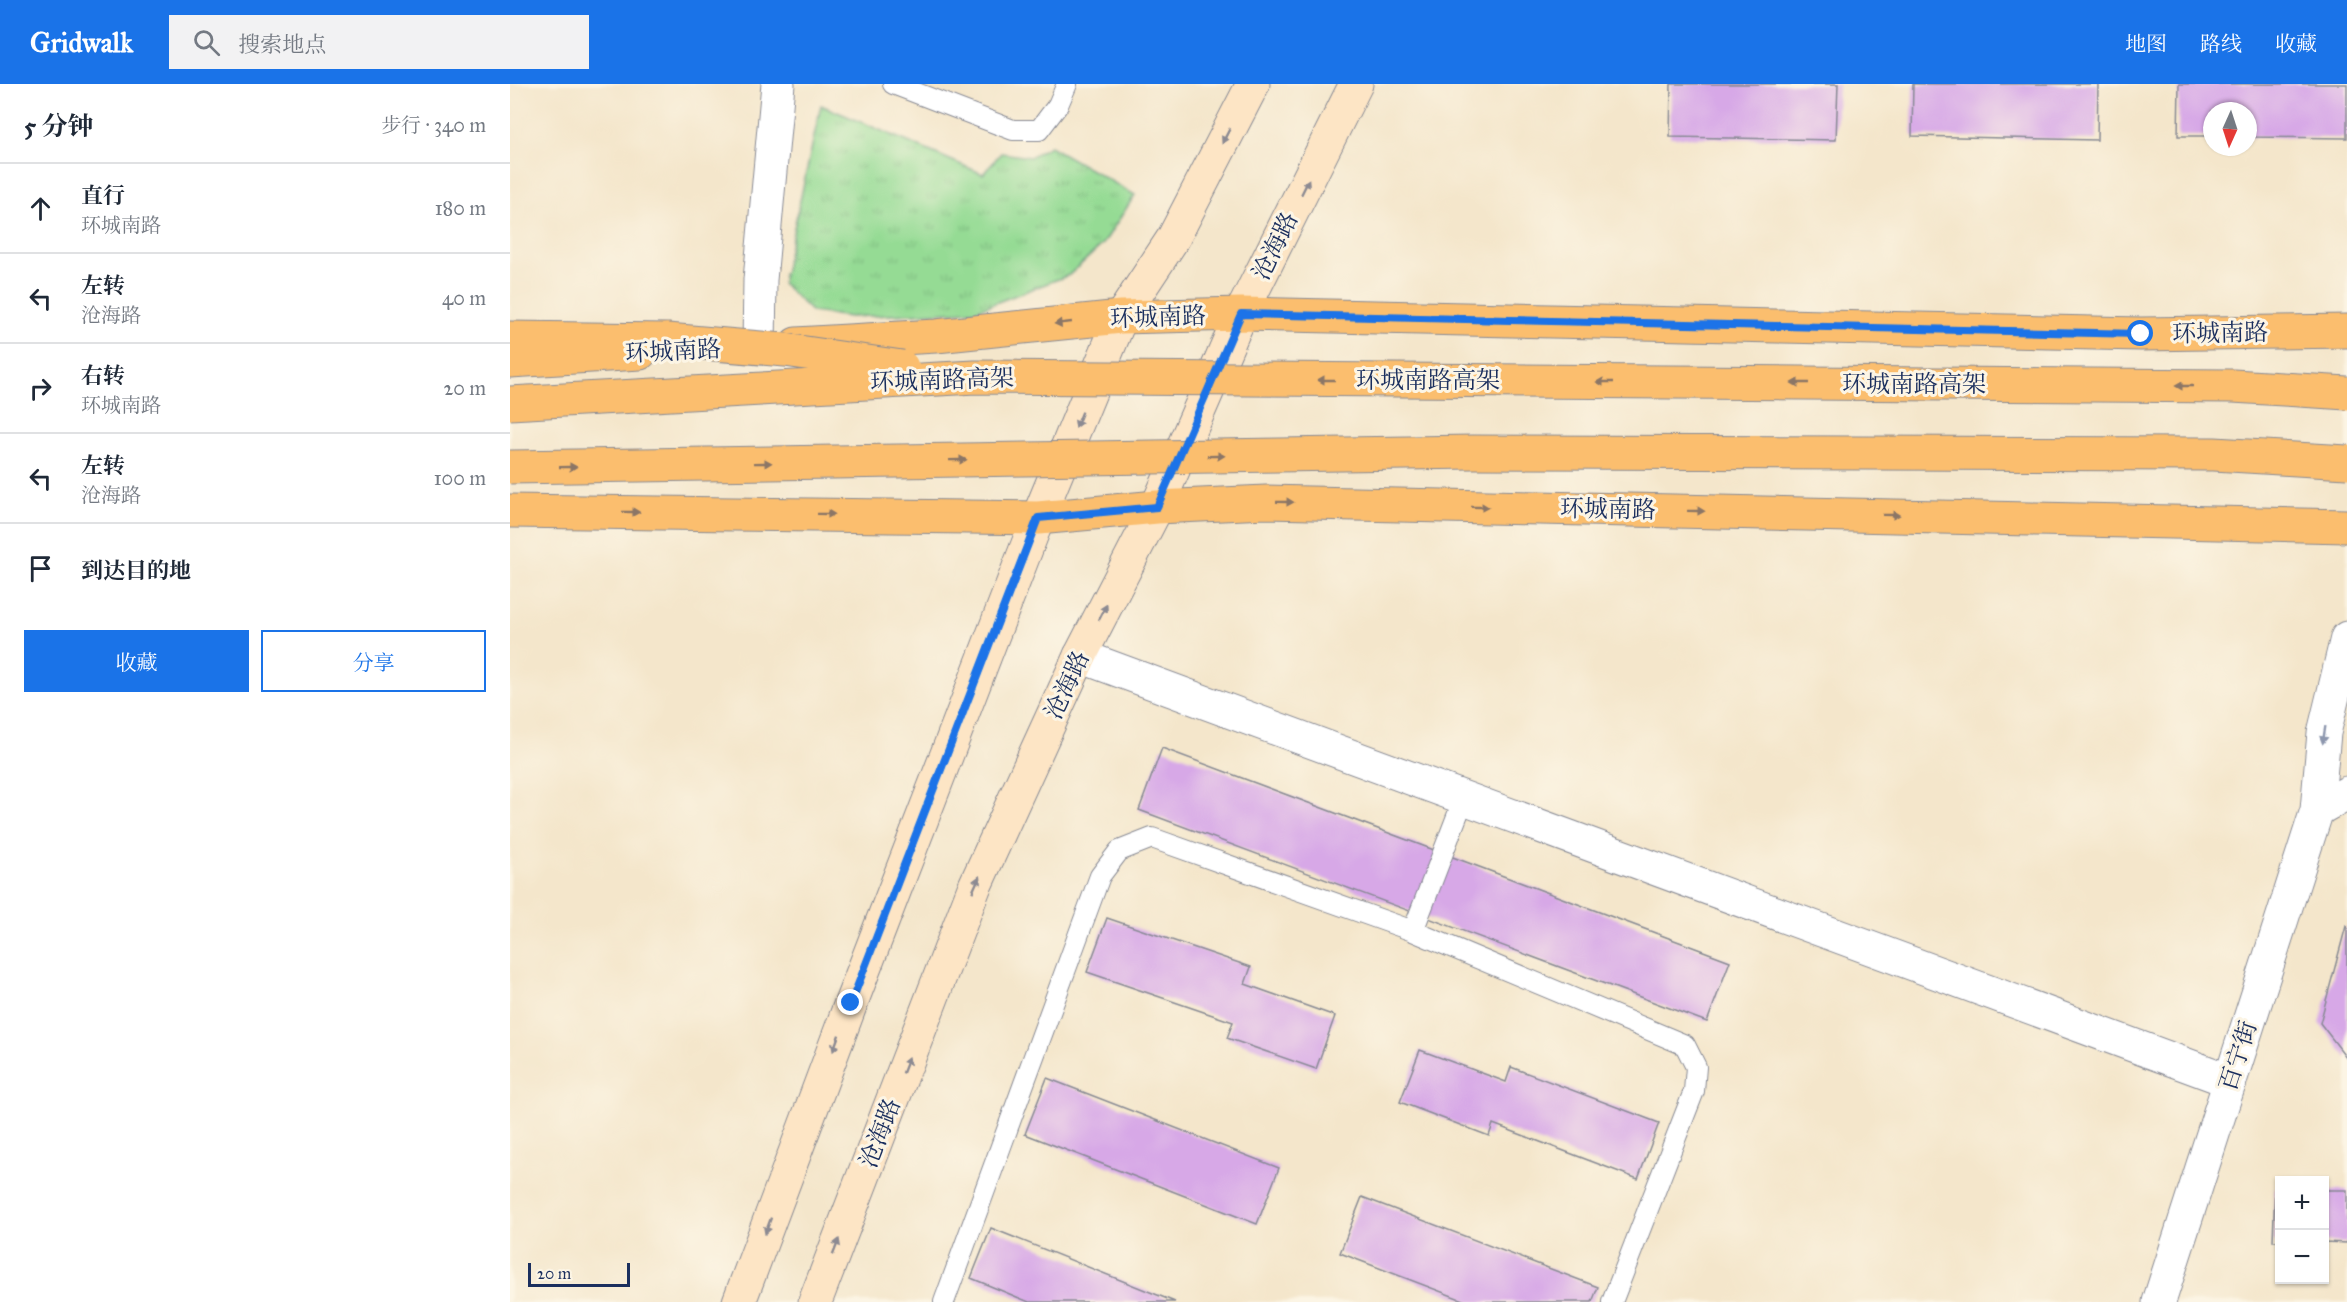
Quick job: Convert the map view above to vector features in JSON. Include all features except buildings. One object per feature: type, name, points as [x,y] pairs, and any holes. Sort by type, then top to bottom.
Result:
[{"type":"main road","points":[[739,1302],[846,1014],[1038,518],[1121,317],[1174,237],[1253,84]]},
{"type":"main road","name":"沧海路","points":[[815,1302],[974,888],[1080,656],[1157,507],[1241,314],[1356,84]]},
{"type":"main road","name":"环城南路","points":[[510,361],[936,336],[1121,317],[1241,314],[2141,334],[2347,331]]},
{"type":"main road","points":[[510,338],[679,341],[785,350],[975,377]]},
{"type":"main road","name":"环城南路高架","points":[[510,403],[975,377],[2233,386],[2347,393]]},
{"type":"main road","points":[[2233,386],[2347,386]]},
{"type":"main road","points":[[510,467],[1472,452],[2214,454],[2347,462]]},
{"type":"main road","points":[[2214,454],[2347,469]]},
{"type":"main road","name":"环城南路","points":[[510,511],[1038,518],[1157,507],[1266,502],[2347,526]]},
{"type":"street","points":[[759,346],[760,280],[778,84]]},
{"type":"street","name":"百宁街","points":[[2159,1302],[2317,810],[2324,733],[2347,638]]},
{"type":"street","points":[[1080,656],[2230,1081]]},
{"type":"street","points":[[2317,810],[2347,793]]},
{"type":"lane","points":[[893,84],[1013,130],[1039,130],[1058,105],[1067,84]]},
{"type":"lane","points":[[1413,931],[1464,798]]},
{"type":"lane","points":[[944,1302],[1100,876],[1119,851],[1152,838],[1413,931],[1685,1046],[1696,1067],[1694,1091],[1612,1302]]},
{"type":"green space","points":[[821,105],[983,174],[1001,153],[1030,157],[1050,146],[1135,195],[1103,244],[1069,275],[974,311],[850,317],[812,312],[782,283]]},
{"type":"route","points":[[851,1003],[1038,518],[1157,507],[1241,314],[2141,334]]}]
